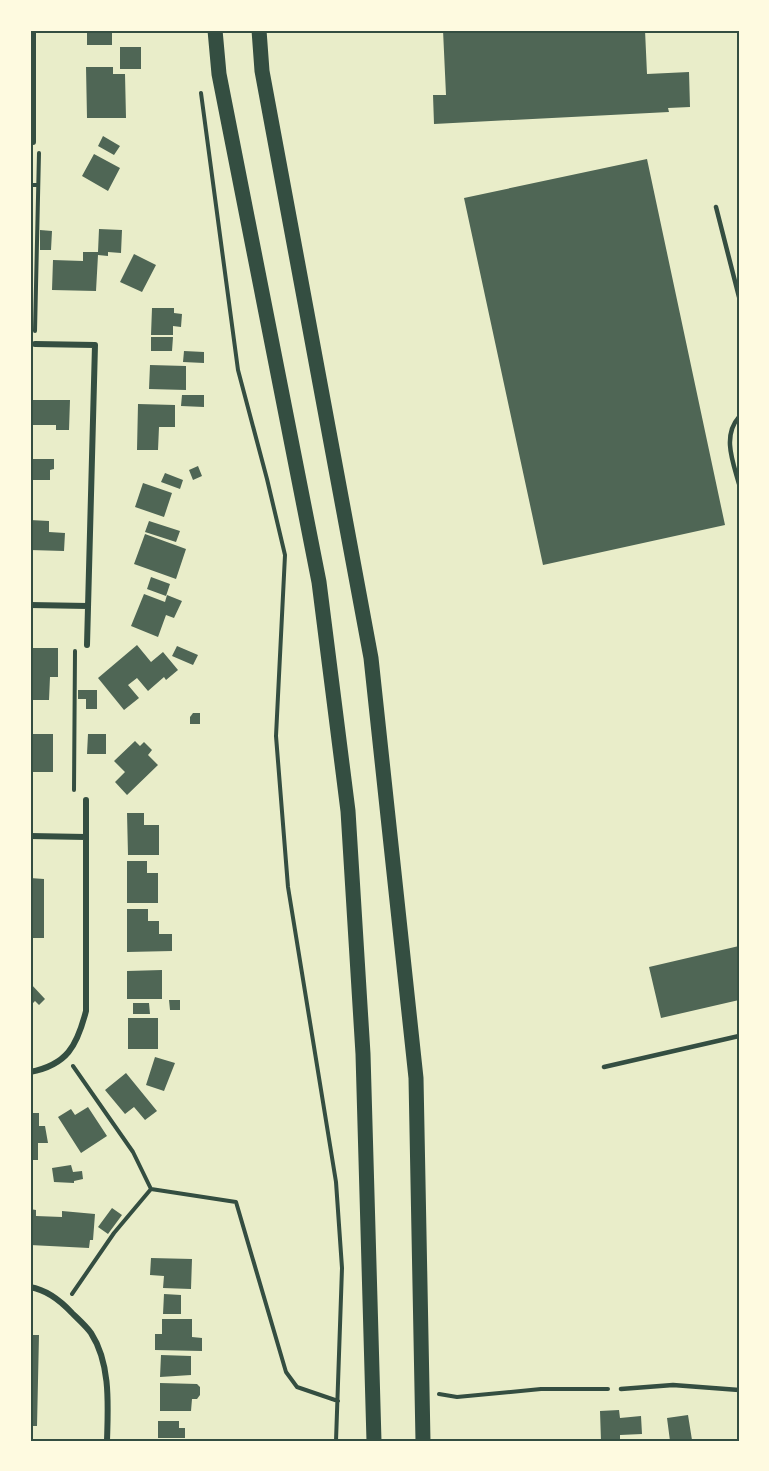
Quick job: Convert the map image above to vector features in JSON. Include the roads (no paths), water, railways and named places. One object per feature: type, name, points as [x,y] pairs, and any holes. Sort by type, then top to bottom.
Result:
[{"type":"main road","points":[[215,30],[219,74],[319,582],[348,811],[363,1054],[374,1441]]},
{"type":"main road","points":[[260,30],[261,71],[371,658],[416,1078],[423,1441]]},
{"type":"street","points":[[33,30],[31,100],[33,142]]},
{"type":"street","points":[[35,344],[95,345],[87,645]]},
{"type":"street","points":[[30,605],[88,606]]},
{"type":"street","points":[[30,1072],[47,1069],[66,1057],[80,1036],[86,1011],[86,800]]},
{"type":"street","points":[[30,836],[86,837]]},
{"type":"street","points":[[30,1287],[42,1289],[64,1304],[91,1334],[104,1367],[108,1401],[107,1441]]},
{"type":"lane","points":[[716,207],[739,297]]},
{"type":"lane","points":[[739,417],[733,424],[729,440],[739,484]]},
{"type":"lane","points":[[604,1067],[739,1036]]},
{"type":"lane","points":[[621,1389],[673,1385],[739,1390]]}]
